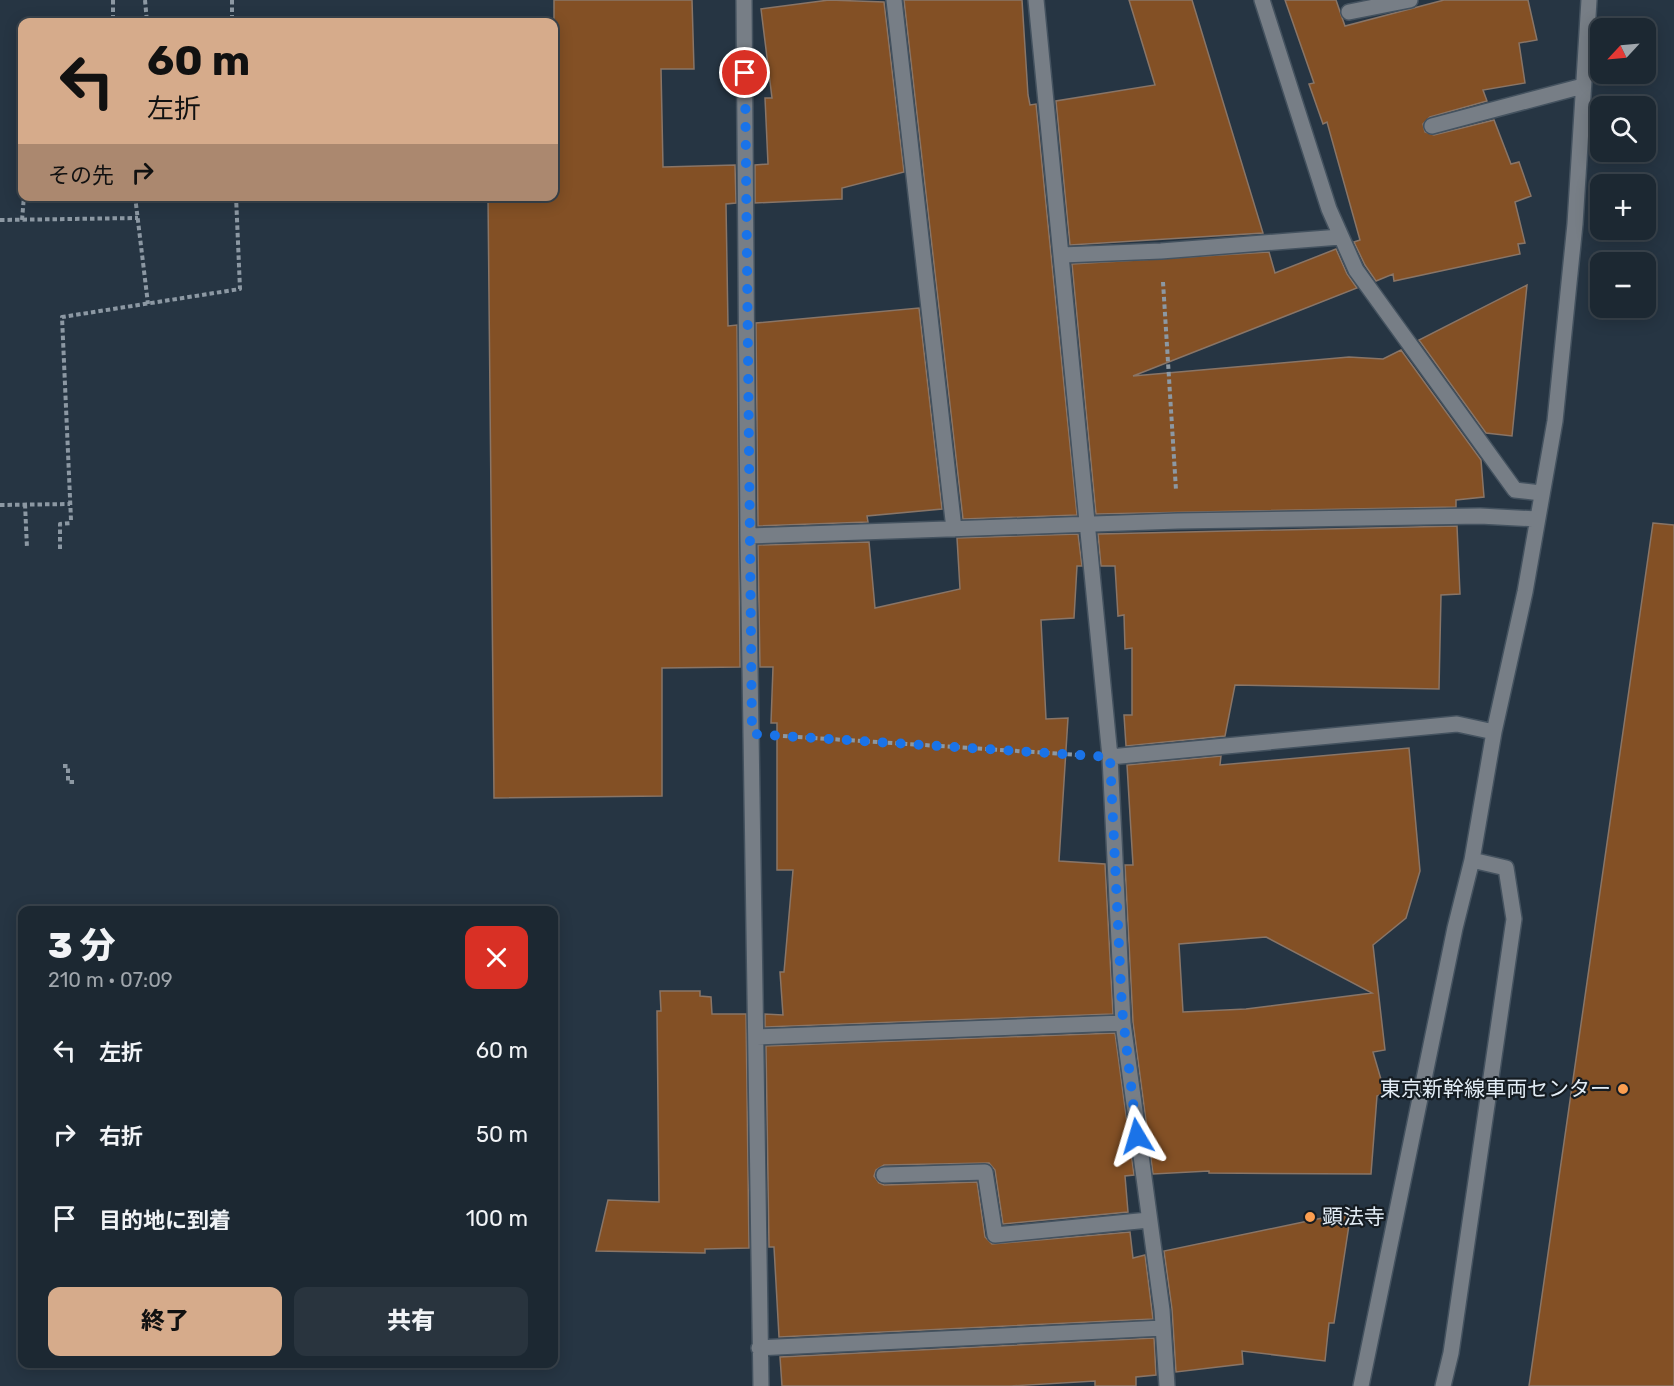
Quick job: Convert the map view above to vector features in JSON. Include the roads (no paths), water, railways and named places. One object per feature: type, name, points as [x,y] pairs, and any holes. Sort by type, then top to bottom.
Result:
[{"type":"street","points":[[744,0],[748,536],[757,1037],[760,1386]]},
{"type":"street","points":[[894,0],[954,529]]},
{"type":"street","points":[[1036,0],[1110,757],[1123,1023],[1163,1328],[1167,1386]]},
{"type":"street","points":[[1262,0],[1340,237],[1356,270],[1400,335],[1515,490],[1541,493]]},
{"type":"street","points":[[1349,12],[1410,0]]},
{"type":"street","points":[[1360,1386],[1455,928],[1472,860],[1494,732],[1525,592],[1555,421],[1575,224],[1589,0]]},
{"type":"street","points":[[1432,126],[1583,86]]},
{"type":"street","points":[[1062,255],[1161,251],[1340,237]]},
{"type":"street","points":[[748,536],[1178,521],[1480,516],[1537,519]]},
{"type":"street","points":[[1110,757],[1457,724],[1494,732]]},
{"type":"street","points":[[1443,1386],[1451,1353],[1514,919],[1506,868],[1472,860]]},
{"type":"street","points":[[757,1037],[1123,1023]]},
{"type":"street","points":[[884,1176],[985,1172],[995,1235],[1149,1220]]},
{"type":"street","points":[[759,1348],[1163,1328]]},
{"type":"place","name":"東京新幹線車両センター","points":[[1623,1089]]},
{"type":"place","name":"顕法寺","points":[[1310,1217]]}]
